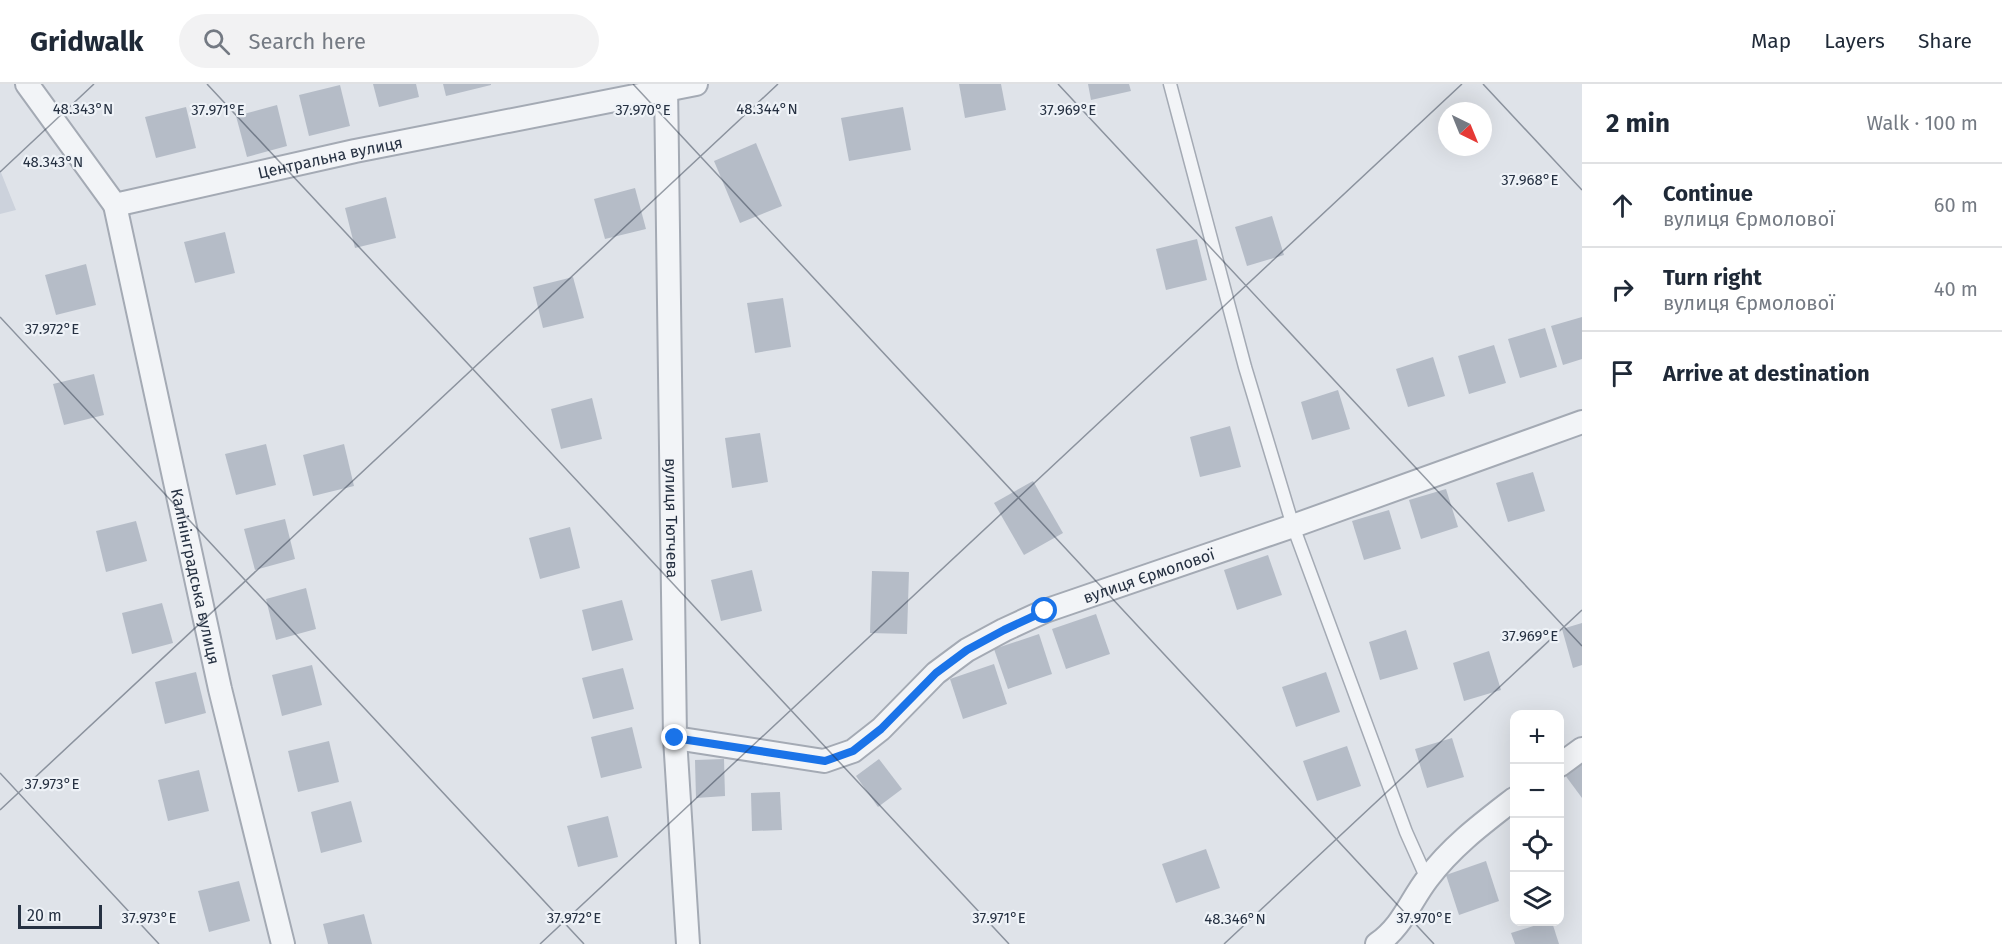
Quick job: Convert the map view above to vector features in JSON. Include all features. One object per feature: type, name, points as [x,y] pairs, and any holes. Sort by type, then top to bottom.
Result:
[{"type":"street","points":[[27,84],[115,205]]},
{"type":"street","name":"Центральна вулиця","points":[[115,205],[355,151],[666,87],[696,84]]},
{"type":"street","name":"вулиця Тютчева","points":[[666,87],[675,738],[688,944]]},
{"type":"street","name":"Калінінградська вулиця","points":[[115,205],[220,689],[283,944]]},
{"type":"street","name":"вулиця Єрмолової","points":[[675,738],[825,761],[853,751],[881,729],[936,673],[967,650],[1045,611],[1293,526],[1582,422]]},
{"type":"street","points":[[1561,764],[1582,749]]},
{"type":"street","points":[[1377,944],[1405,917],[1427,879],[1465,837],[1510,804]]},
{"type":"lane","points":[[1170,84],[1245,367],[1293,526],[1406,832],[1427,879]]},
{"type":"shaded area","points":[[0,170],[16,210],[0,214]]},
{"type":"building","points":[[373,84],[416,84],[419,97],[379,107]]},
{"type":"building","points":[[443,84],[491,84],[491,85],[446,96]]},
{"type":"building","points":[[959,84],[1001,84],[1006,110],[965,118]]},
{"type":"building","points":[[1088,84],[1129,84],[1131,91],[1091,100]]},
{"type":"building","points":[[340,85],[350,126],[309,136],[299,95]]},
{"type":"building","points":[[277,105],[287,146],[247,157],[236,116]]},
{"type":"building","points":[[186,107],[196,148],[156,158],[145,117]]},
{"type":"building","points":[[903,107],[911,150],[849,161],[841,118]]},
{"type":"building","points":[[756,143],[782,206],[740,223],[714,161]]},
{"type":"building","points":[[635,188],[646,229],[605,239],[594,199]]},
{"type":"building","points":[[386,197],[396,238],[355,248],[345,208]]},
{"type":"building","points":[[1272,216],[1284,255],[1247,266],[1235,227]]},
{"type":"building","points":[[225,232],[235,273],[195,283],[184,242]]},
{"type":"building","points":[[1197,239],[1207,280],[1166,290],[1156,249]]},
{"type":"building","points":[[86,264],[96,305],[56,315],[45,275]]},
{"type":"building","points":[[573,277],[584,318],[543,328],[533,287]]},
{"type":"building","points":[[783,298],[791,347],[755,353],[747,303]]},
{"type":"building","points":[[1582,317],[1582,359],[1563,365],[1551,326]]},
{"type":"building","points":[[1545,328],[1557,367],[1520,378],[1508,339]]},
{"type":"building","points":[[1494,345],[1506,383],[1469,394],[1458,356]]},
{"type":"building","points":[[1433,357],[1445,396],[1408,407],[1396,369]]},
{"type":"building","points":[[94,374],[104,415],[64,425],[53,384]]},
{"type":"building","points":[[1338,390],[1350,429],[1312,440],[1301,402]]},
{"type":"building","points":[[592,398],[602,439],[561,449],[551,409]]},
{"type":"building","points":[[1230,426],[1241,467],[1200,477],[1190,437]]},
{"type":"building","points":[[760,433],[768,482],[732,488],[725,438]]},
{"type":"building","points":[[266,444],[276,485],[236,495],[225,454]]},
{"type":"building","points":[[344,444],[354,486],[313,496],[303,455]]},
{"type":"building","points":[[1533,472],[1545,511],[1508,522],[1496,483]]},
{"type":"building","points":[[1033,481],[1063,533],[1024,555],[994,503]]},
{"type":"building","points":[[1446,489],[1458,527],[1421,539],[1409,500]]},
{"type":"building","points":[[1389,510],[1401,549],[1364,560],[1352,521]]},
{"type":"building","points":[[285,519],[295,559],[255,570],[244,529]]},
{"type":"building","points":[[136,521],[147,561],[106,572],[96,531]]},
{"type":"building","points":[[570,527],[580,568],[540,579],[529,538]]},
{"type":"building","points":[[1268,555],[1282,595],[1237,610],[1224,570]]},
{"type":"building","points":[[752,570],[762,611],[721,621],[711,580]]},
{"type":"building","points":[[872,571],[909,572],[907,634],[870,633]]},
{"type":"building","points":[[306,588],[316,629],[276,640],[266,599]]},
{"type":"building","points":[[622,600],[633,640],[592,651],[582,610]]},
{"type":"building","points":[[162,603],[173,643],[132,654],[122,613]]},
{"type":"building","points":[[1096,614],[1110,654],[1066,669],[1052,629]]},
{"type":"building","points":[[1582,623],[1582,665],[1573,668],[1562,629]]},
{"type":"building","points":[[1406,630],[1418,669],[1380,680],[1369,642]]},
{"type":"building","points":[[1039,634],[1052,674],[1008,689],[994,649]]},
{"type":"building","points":[[1489,651],[1501,690],[1464,701],[1453,663]]},
{"type":"building","points":[[994,664],[1007,704],[963,719],[950,679]]},
{"type":"building","points":[[312,665],[322,705],[282,716],[272,675]]},
{"type":"building","points":[[623,668],[634,709],[593,719],[582,678]]},
{"type":"building","points":[[196,672],[206,713],[165,724],[155,682]]},
{"type":"building","points":[[1326,672],[1340,712],[1296,727],[1282,687]]},
{"type":"building","points":[[632,727],[642,768],[601,778],[591,737]]},
{"type":"building","points":[[1452,738],[1464,777],[1427,788],[1415,749]]},
{"type":"building","points":[[329,741],[339,782],[298,792],[288,751]]},
{"type":"building","points":[[1347,746],[1361,786],[1317,801],[1303,761]]},
{"type":"building","points":[[724,759],[725,796],[696,798],[695,760]]},
{"type":"building","points":[[879,759],[902,789],[878,807],[856,776]]},
{"type":"building","points":[[1582,762],[1582,798],[1565,775]]},
{"type":"building","points":[[199,770],[209,811],[168,821],[158,780]]},
{"type":"building","points":[[780,792],[782,830],[752,831],[751,793]]},
{"type":"building","points":[[351,801],[362,842],[321,853],[311,812]]},
{"type":"building","points":[[608,816],[618,857],[578,867],[567,826]]},
{"type":"building","points":[[1206,849],[1220,888],[1176,903],[1162,864]]},
{"type":"building","points":[[1486,861],[1499,901],[1459,915],[1446,875]]},
{"type":"building","points":[[239,881],[250,921],[209,932],[198,891]]},
{"type":"building","points":[[364,914],[372,944],[328,944],[323,924]]},
{"type":"building","points":[[1533,926],[1553,926],[1559,944],[1515,944],[1511,933]]},
{"type":"route","points":[[675,738],[825,761],[853,751],[881,729],[936,673],[967,650],[1045,611]]}]
